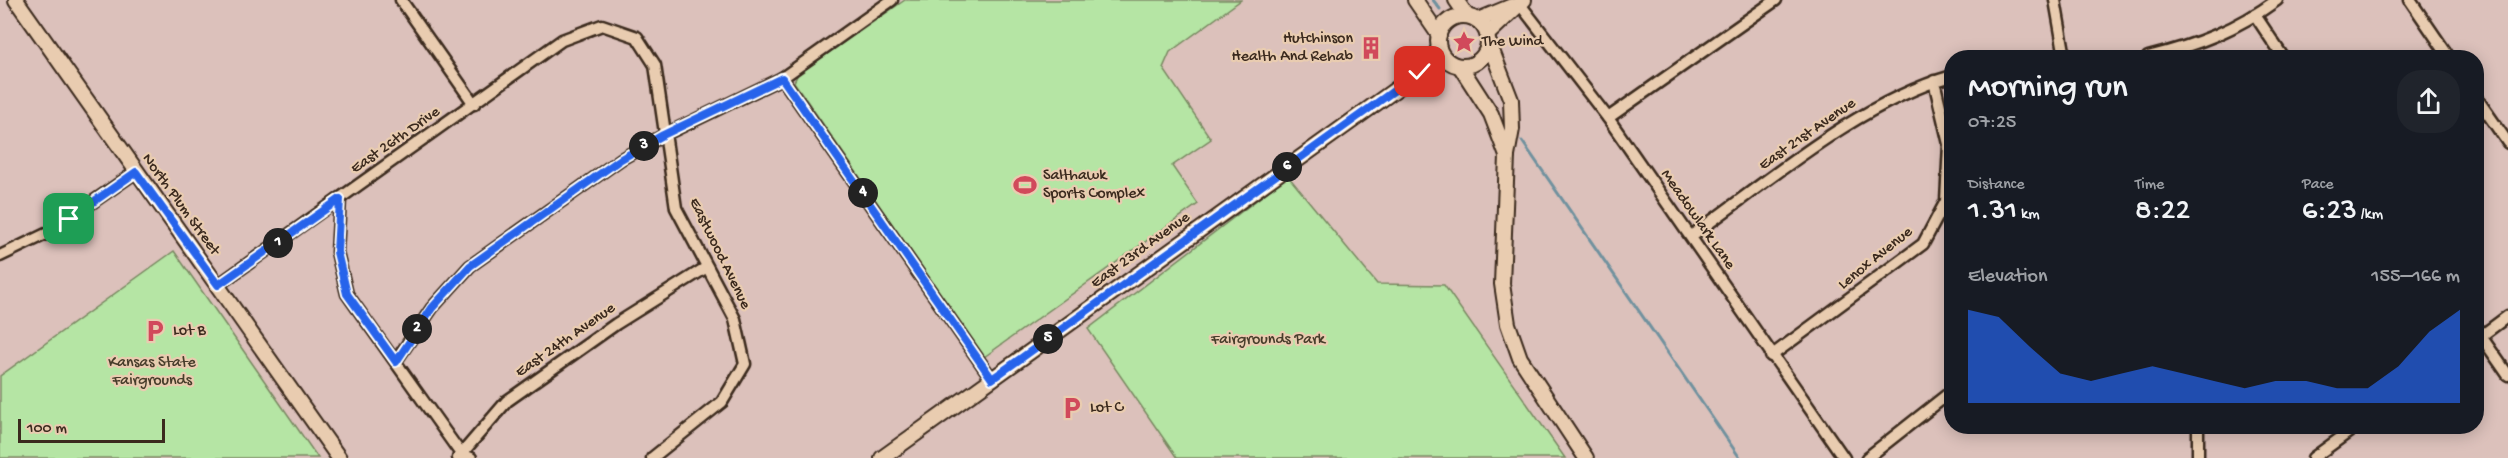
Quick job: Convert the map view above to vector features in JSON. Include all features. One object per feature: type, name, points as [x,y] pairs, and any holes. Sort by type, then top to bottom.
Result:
[{"type":"street","name":"North Plum Street","points":[[16,0],[339,458]]},
{"type":"street","points":[[400,0],[474,104]]},
{"type":"street","points":[[396,362],[432,308],[470,266],[621,159],[663,135],[782,78],[892,0]]},
{"type":"street","points":[[1415,0],[1439,42],[1445,58],[1457,65],[1491,114],[1507,156]]},
{"type":"street","points":[[1456,0],[1488,39],[1511,100],[1512,129],[1507,156],[1502,284],[1508,324],[1520,358],[1586,458]]},
{"type":"street","points":[[1608,118],[1776,0]]},
{"type":"street","points":[[2055,0],[2064,50]]},
{"type":"street","points":[[2175,50],[2195,45],[2255,15],[2277,0]]},
{"type":"street","points":[[2410,0],[2444,50]]},
{"type":"street","points":[[1439,42],[1446,22],[1459,16],[1473,18],[1521,2]]},
{"type":"street","points":[[1457,65],[1479,61],[1488,39],[1521,2]]},
{"type":"street","name":"Meadowlark Lane","points":[[1521,2],[1608,118],[1691,236],[1771,357],[1844,458]]},
{"type":"street","points":[[2255,15],[2278,50]]},
{"type":"street","name":"Eastwood Avenue","points":[[474,104],[562,40],[602,25],[637,37],[655,65],[663,135],[676,208],[735,319],[745,363],[722,402],[652,458]]},
{"type":"street","name":"East 23rd Avenue","points":[[882,458],[1420,72],[1439,42]]},
{"type":"street","name":"East 23rd Avenue","points":[[1420,72],[1457,65]]},
{"type":"street","points":[[782,78],[992,379]]},
{"type":"street","name":"East 21st Avenue","points":[[1691,236],[1862,115],[1944,78]]},
{"type":"street","name":"Lenox Avenue","points":[[1934,81],[1944,123]]},
{"type":"street","name":"East 26th Drive","points":[[218,285],[474,104]]},
{"type":"street","points":[[2484,108],[2508,143]]},
{"type":"street","points":[[0,256],[48,232],[136,172]]},
{"type":"street","points":[[340,199],[337,252],[347,294],[463,457]]},
{"type":"street","name":"Lenox Avenue","points":[[1771,357],[1923,244],[1944,205]]},
{"type":"street","name":"East 24th Avenue","points":[[463,457],[507,401],[616,324],[707,267]]},
{"type":"street","points":[[2484,331],[2508,316]]},
{"type":"street","points":[[2484,343],[2508,375]]},
{"type":"street","points":[[1868,458],[1944,397]]},
{"type":"street","points":[[2198,434],[2198,458]]},
{"type":"street","points":[[2313,458],[2346,434]]},
{"type":"green space","name":"Salthawk Sports Complex","points":[[905,0],[1241,0],[1170,52],[1163,68],[1211,139],[1172,166],[1198,204],[984,357],[794,82],[798,74]]},
{"type":"green space","name":"Fairgrounds Park","points":[[1288,176],[1377,284],[1444,285],[1565,458],[1177,458],[1088,329]]},
{"type":"green space","name":"Kansas State Fairgrounds","points":[[174,251],[318,458],[0,458],[0,376]]},
{"type":"waterway","points":[[1433,0],[1440,9]]},
{"type":"waterway","points":[[1522,141],[1740,458]]},
{"type":"place","name":"The Wind","points":[[1464,42]]},
{"type":"place","name":"Hutchinson Health And Rehab","points":[[1371,48]]},
{"type":"place","name":"Salthawk Sports Complex","points":[[1025,185]]},
{"type":"place","name":"Lot B","points":[[155,331]]},
{"type":"place","name":"Lot C","points":[[1072,408]]},
{"type":"route","points":[[69,219],[136,172],[218,285],[340,199],[337,252],[347,294],[396,362],[432,308],[470,266],[621,159],[663,135],[782,78],[992,379],[1420,72]]}]
